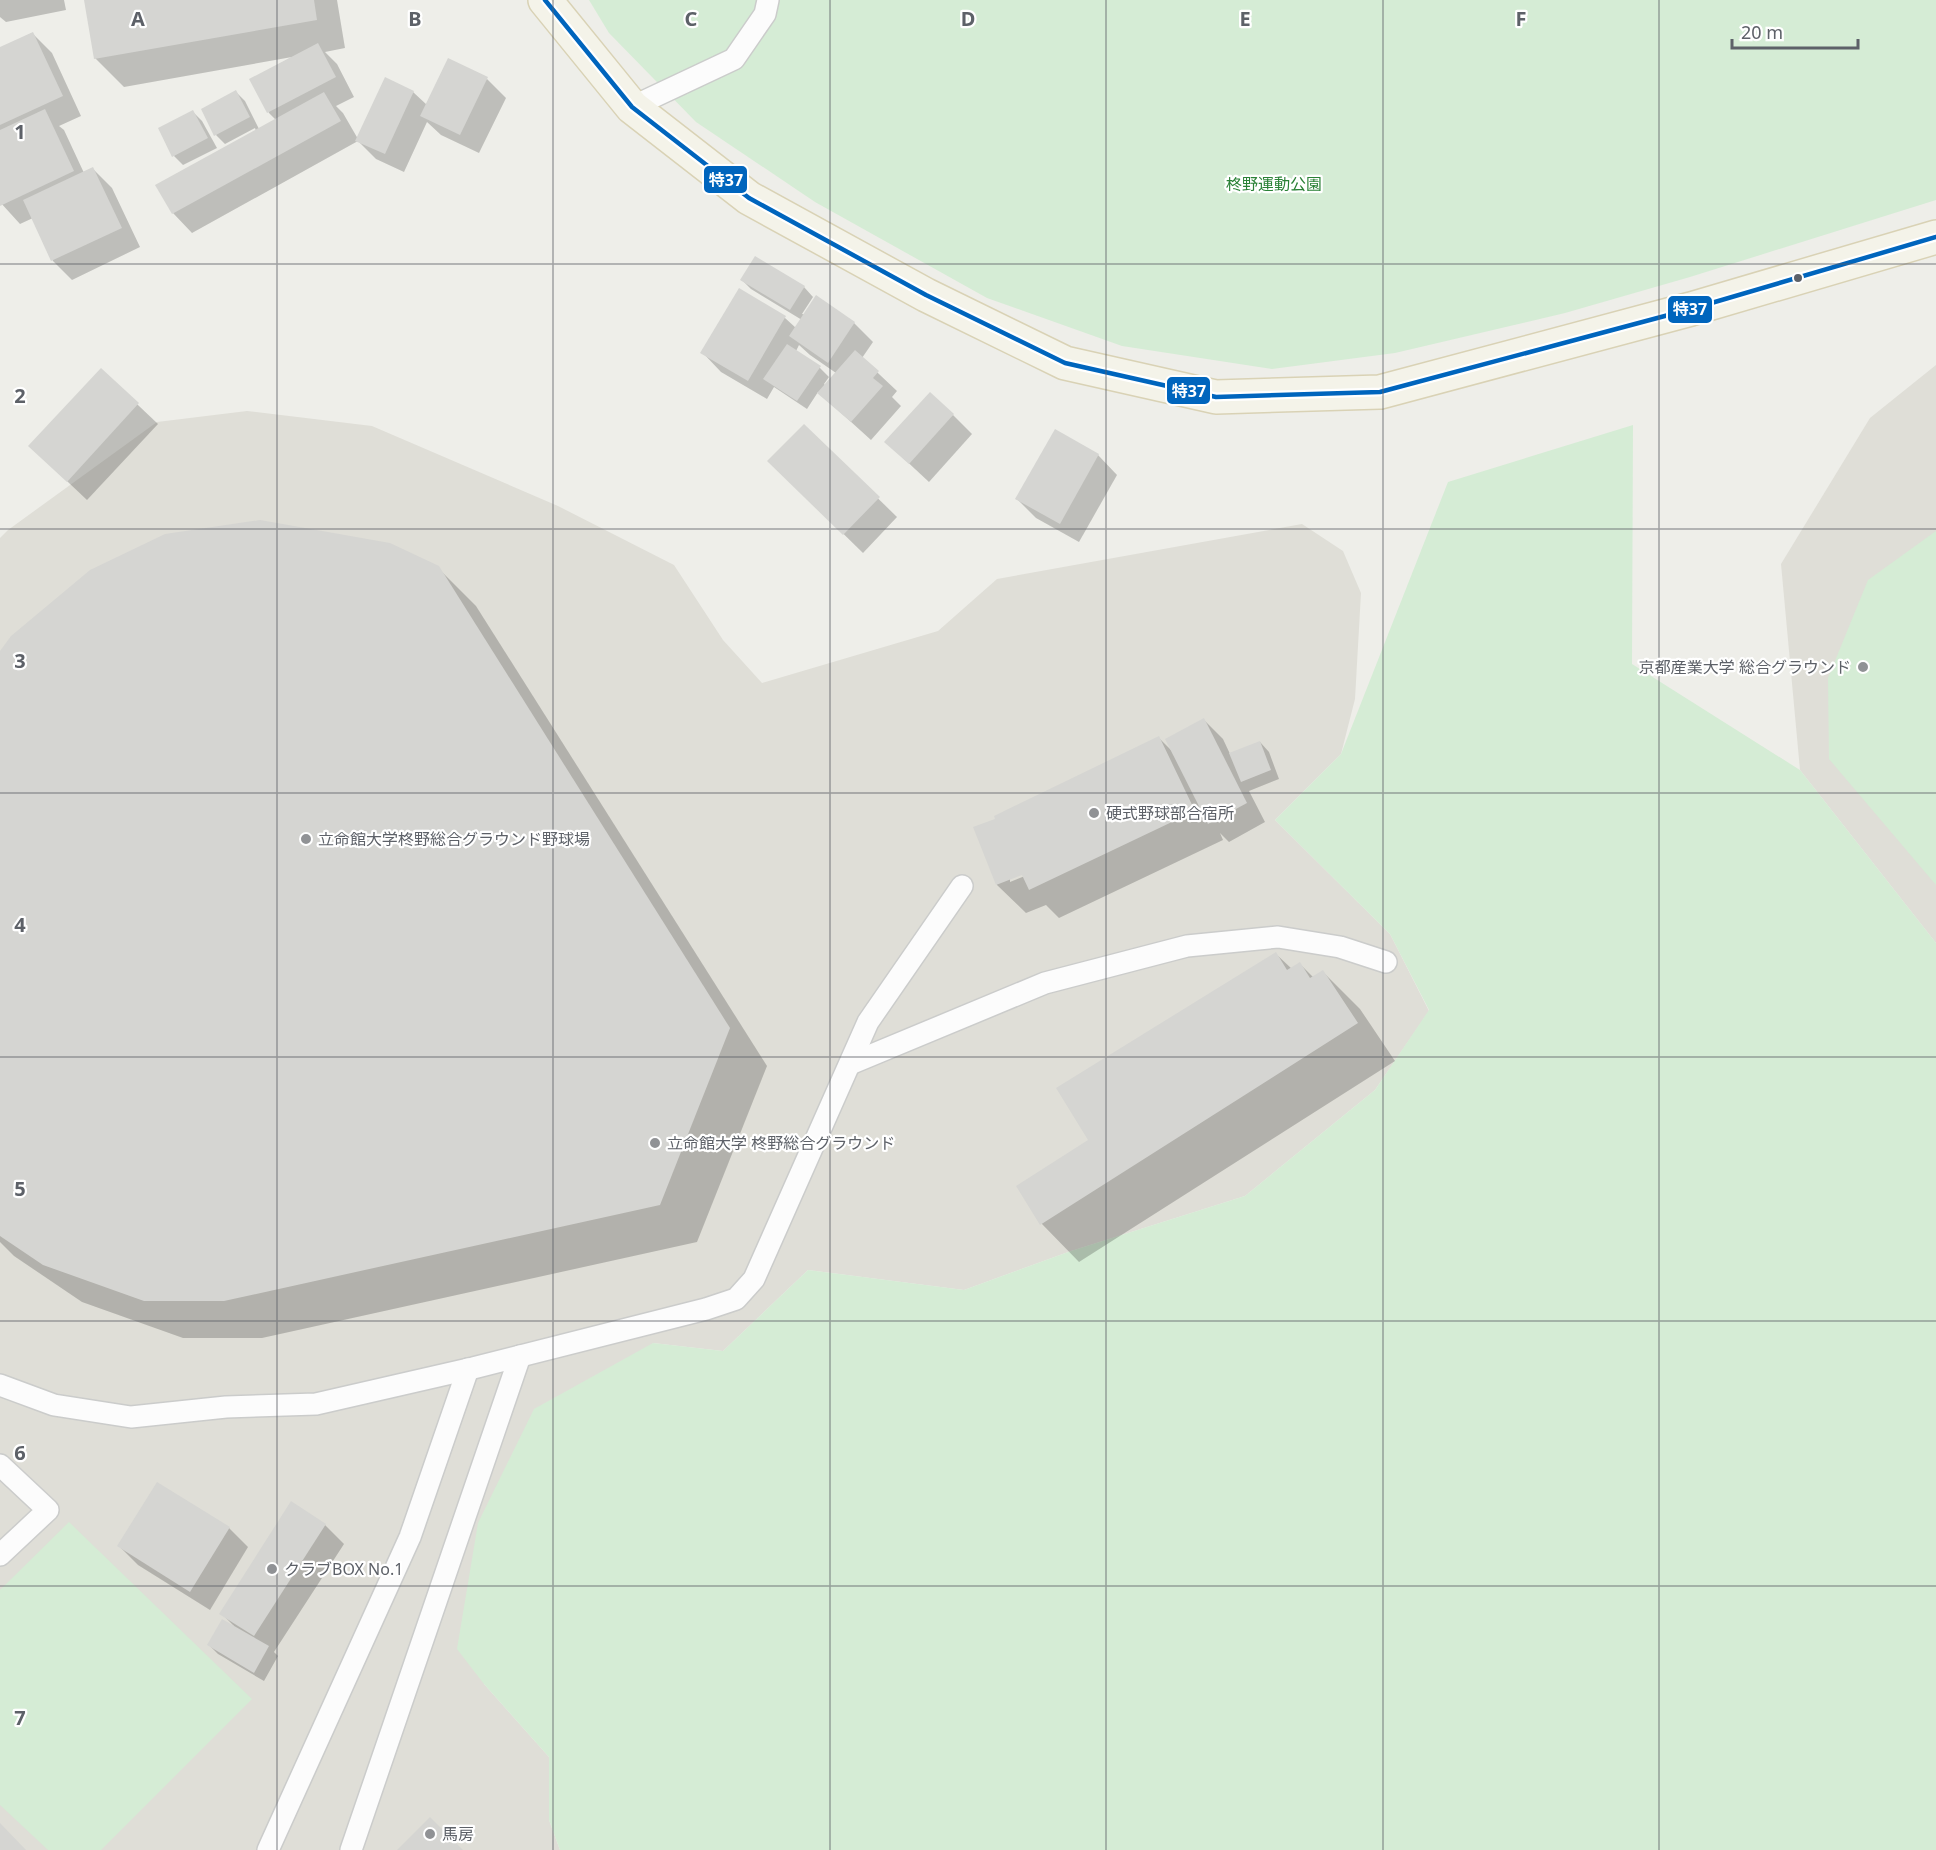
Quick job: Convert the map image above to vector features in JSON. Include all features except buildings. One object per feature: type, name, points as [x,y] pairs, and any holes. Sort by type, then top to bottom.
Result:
[{"type":"main road","points":[[545,0],[632,107],[749,198],[926,295],[1065,363],[1216,396],[1380,392],[1691,309],[1936,237]]},
{"type":"lane","points":[[632,107],[734,59],[765,14],[768,0]]},
{"type":"lane","points":[[0,1385],[54,1405],[131,1417],[226,1407],[316,1404],[520,1356],[706,1309],[736,1299],[754,1280],[868,1022],[962,886]]},
{"type":"lane","points":[[850,1064],[1045,983],[1187,946],[1278,937],[1340,947],[1386,962]]},
{"type":"lane","points":[[351,1850],[520,1356]]},
{"type":"lane","points":[[268,1850],[410,1537],[468,1369]]},
{"type":"lane","points":[[0,1465],[48,1510],[0,1555]]},
{"type":"shaded area","name":"京都産業大学 総合グラウンド","points":[[1936,365],[1936,943],[1800,770],[1781,564],[1870,418]]},
{"type":"shaded area","name":"立命館大学 柊野総合グラウンド","points":[[247,411],[372,426],[558,506],[674,565],[723,640],[762,683],[938,631],[997,579],[1302,524],[1343,551],[1361,593],[1355,699],[1341,754],[1275,820],[1390,934],[1429,1011],[1375,1090],[1245,1196],[1071,1251],[964,1290],[808,1270],[723,1351],[653,1343],[484,1684],[549,1757],[549,1820],[560,1850],[0,1850],[0,538],[157,422]]},
{"type":"green space","name":"柊野運動公園","points":[[589,0],[1936,0],[1936,200],[1690,277],[1565,313],[1395,353],[1272,369],[1122,346],[987,298],[815,202],[696,122],[609,33]]},
{"type":"green space","points":[[1633,425],[1632,664],[1800,770],[1936,943],[1936,1850],[560,1850],[549,1820],[549,1757],[484,1684],[457,1649],[478,1523],[534,1409],[653,1343],[723,1351],[808,1270],[964,1290],[1071,1251],[1245,1196],[1375,1090],[1429,1010],[1390,934],[1275,820],[1341,754],[1448,482]]},
{"type":"green space","points":[[1936,531],[1936,885],[1829,759],[1828,678],[1868,580]]},
{"type":"green space","points":[[69,1522],[252,1699],[101,1850],[48,1850],[0,1805],[0,1590]]},
{"type":"transit line","name":"特37","points":[[545,0],[632,107],[749,198],[926,295],[1065,363],[1216,397],[1380,392],[1691,309],[1936,237]]},
{"type":"place","name":"京都産業大学 総合グラウンド","points":[[1863,667]]},
{"type":"place","name":"硬式野球部合宿所","points":[[1094,813]]},
{"type":"place","name":"立命館大学柊野総合グラウンド野球場","points":[[306,839]]},
{"type":"place","name":"立命館大学 柊野総合グラウンド","points":[[655,1143]]},
{"type":"place","name":"クラブBOX No.1","points":[[272,1569]]},
{"type":"place","name":"馬房","points":[[430,1834]]}]
